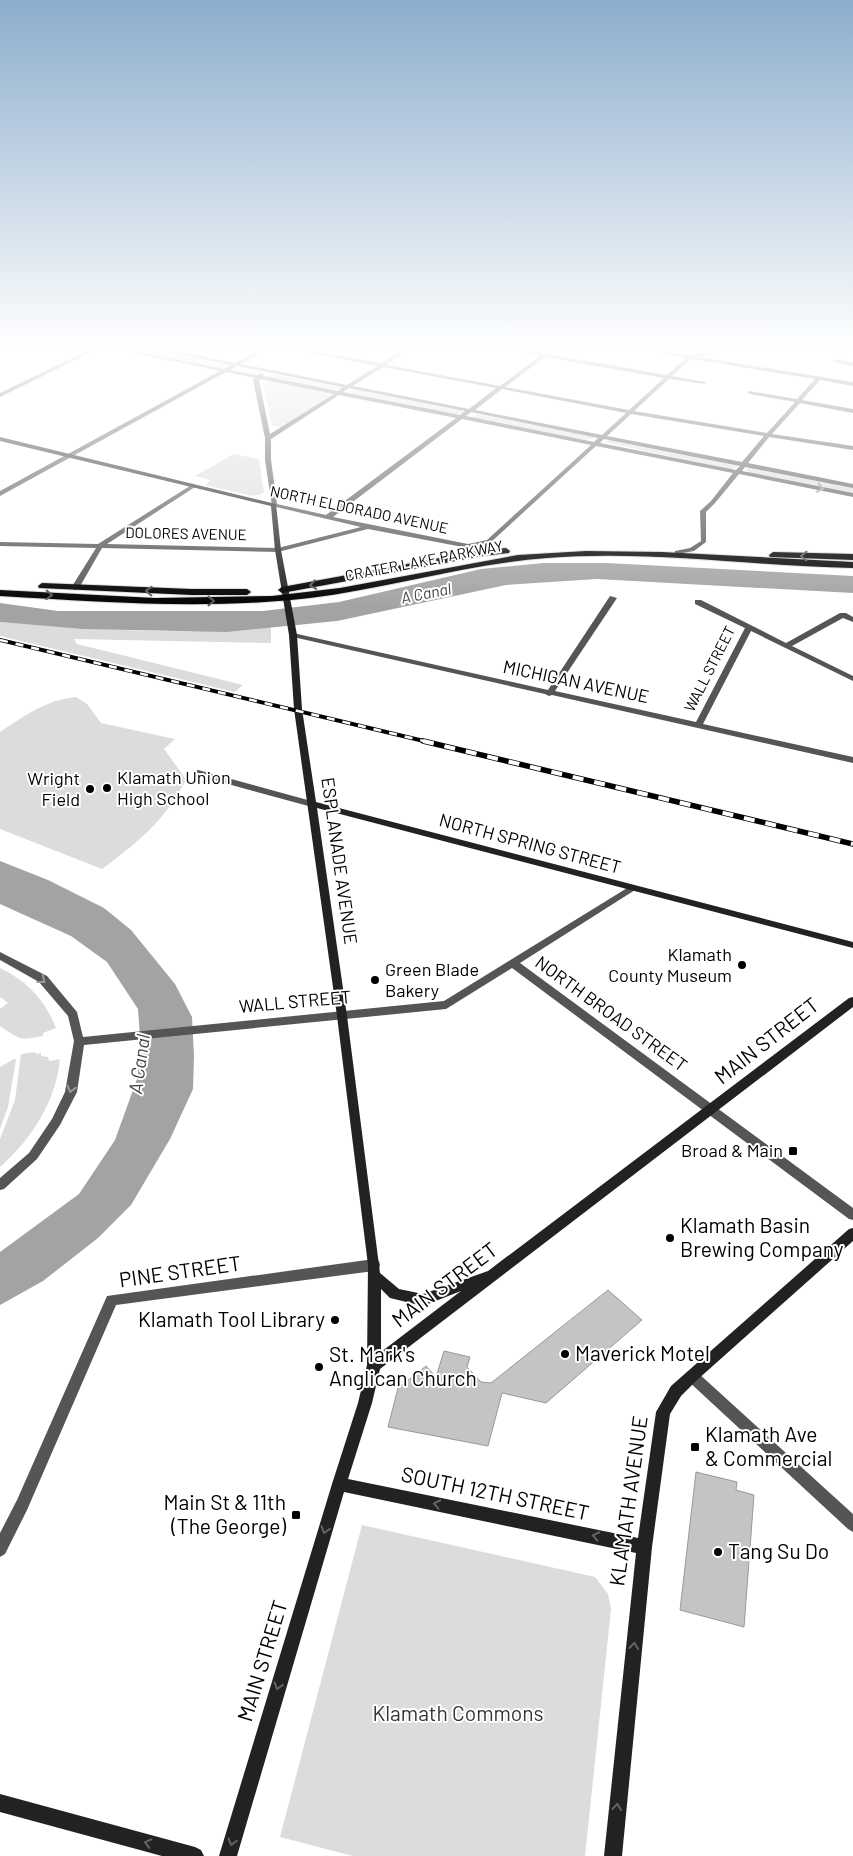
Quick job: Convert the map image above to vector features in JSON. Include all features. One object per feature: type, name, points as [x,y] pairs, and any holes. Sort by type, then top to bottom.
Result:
[{"type":"main road","name":"CRATER LAKE PARKWAY","points":[[0,584],[287,598],[483,553],[563,546],[677,552],[853,557]]},
{"type":"main road","name":"CRATER LAKE PARKWAY","points":[[0,592],[213,602],[287,598],[336,592],[500,559],[598,552],[800,565],[853,566]]},
{"type":"street","points":[[0,494],[109,436]]},
{"type":"street","points":[[268,438],[272,436]]},
{"type":"street","points":[[328,517],[437,436]]},
{"type":"street","points":[[551,436],[853,495]]},
{"type":"street","points":[[594,444],[604,436],[853,486]]},
{"type":"street","points":[[677,552],[699,548],[704,541],[703,511],[738,472],[766,436],[853,448]]},
{"type":"street","name":"ESPLANADE AVENUE","points":[[268,438],[268,460],[278,550],[292,631],[298,709],[342,1016],[374,1270],[374,1365]]},
{"type":"street","name":"NORTH ELDORADO AVENUE","points":[[0,439],[369,527],[468,546],[479,545],[489,541],[594,444]]},
{"type":"street","points":[[75,588],[101,545],[193,486]]},
{"type":"street","name":"DOLORES AVENUE","points":[[0,544],[278,550],[369,527]]},
{"type":"street","points":[[550,694],[613,598]]},
{"type":"street","points":[[698,602],[853,679]]},
{"type":"street","points":[[785,646],[843,615],[853,620]]},
{"type":"street","name":"WALL STREET","points":[[699,724],[748,627]]},
{"type":"street","name":"MICHIGAN AVENUE","points":[[292,631],[550,694],[699,724],[853,760]]},
{"type":"street","name":"NORTH SPRING STREET","points":[[198,773],[853,945]]},
{"type":"street","name":"WALL STREET","points":[[79,1041],[446,1005],[514,964],[632,888]]},
{"type":"street","points":[[0,956],[44,979],[73,1015],[79,1041],[71,1092],[56,1122],[33,1156],[0,1185]]},
{"type":"street","name":"NORTH BROAD STREET","points":[[514,964],[853,1214]]},
{"type":"street","name":"MAIN STREET","points":[[228,1856],[365,1403],[374,1365],[853,1001]]},
{"type":"street","name":"KLAMATH AVENUE","points":[[613,1856],[644,1547],[663,1412],[676,1391],[853,1233]]},
{"type":"street","points":[[374,1270],[395,1294],[423,1300],[497,1272]]},
{"type":"street","name":"PINE STREET","points":[[0,1549],[22,1505],[112,1300],[374,1270]]},
{"type":"street","points":[[692,1376],[853,1524]]},
{"type":"street","name":"SOUTH 12TH STREET","points":[[339,1484],[644,1547]]},
{"type":"street","points":[[0,1803],[195,1856]]},
{"type":"green space","points":[[562,436],[593,436],[595,438],[585,440]]},
{"type":"green space","points":[[613,439],[738,466],[728,469],[604,442]]},
{"type":"green space","points":[[234,454],[259,459],[264,493],[253,496],[205,485],[211,480],[195,476]]},
{"type":"green space","points":[[748,468],[853,487],[853,493],[750,473],[746,470]]},
{"type":"green space","points":[[0,622],[102,629],[169,631],[237,630],[271,627],[271,643],[74,639],[77,644],[243,685],[235,692],[0,636]]},
{"type":"green space","name":"Wright Field","points":[[76,697],[87,704],[101,723],[175,739],[164,749],[186,779],[170,807],[150,829],[102,869],[0,829],[0,732],[46,705],[55,701]]},
{"type":"green space","points":[[0,968],[19,979],[34,992],[52,1018],[56,1028],[43,1033],[43,1036],[25,1039],[17,1037],[0,1026],[0,1009],[8,1003],[0,997]]},
{"type":"green space","points":[[35,1052],[36,1054],[41,1053],[41,1056],[48,1057],[49,1061],[60,1059],[58,1075],[48,1104],[32,1132],[0,1167],[0,1139],[15,1100],[21,1054]]},
{"type":"green space","points":[[16,1059],[8,1107],[0,1129],[0,1067]]},
{"type":"green space","name":"Klamath Commons","points":[[362,1525],[595,1577],[608,1594],[611,1609],[585,1856],[353,1856],[280,1837]]},
{"type":"water","name":"A Canal","points":[[544,563],[607,563],[853,576],[853,593],[597,579],[506,585],[337,621],[226,632],[83,629],[0,622],[0,603],[58,611],[263,611],[339,602],[481,569]]},
{"type":"water","points":[[0,861],[48,880],[104,908],[131,930],[175,984],[192,1017],[194,1056],[193,1089],[170,1139],[131,1205],[98,1238],[43,1281],[0,1305],[0,1252],[79,1194],[115,1140],[137,1079],[141,1051],[138,1009],[107,962],[71,936],[0,904]]},
{"type":"building","name":"Maverick Motel","points":[[608,1290],[642,1320],[546,1403],[502,1393],[488,1446],[388,1427],[398,1388],[426,1366],[436,1377],[444,1351],[470,1357],[467,1367],[481,1382],[491,1383]]},
{"type":"building","name":"Tang Su Do","points":[[696,1472],[737,1482],[736,1490],[754,1495],[744,1627],[680,1610]]},
{"type":"railway","points":[[0,640],[428,742]]},
{"type":"railway","points":[[423,741],[853,844]]},
{"type":"place","name":"Klamath Union High School","points":[[107,788]]},
{"type":"place","name":"Wright Field","points":[[90,789]]},
{"type":"place","name":"Klamath County Museum","points":[[742,965]]},
{"type":"place","name":"Green Blade Bakery","points":[[375,980]]},
{"type":"place","name":"Broad & Main","points":[[793,1151]]},
{"type":"place","name":"Klamath Basin Brewing Company","points":[[670,1238]]},
{"type":"place","name":"Klamath Tool Library","points":[[335,1320]]},
{"type":"place","name":"Maverick Motel","points":[[565,1354]]},
{"type":"place","name":"St. Mark's Anglican Church","points":[[319,1367]]},
{"type":"place","name":"Klamath Ave & Commercial","points":[[695,1447]]},
{"type":"place","name":"Main St & 11th (The George)","points":[[296,1515]]},
{"type":"place","name":"Tang Su Do","points":[[718,1552]]}]
